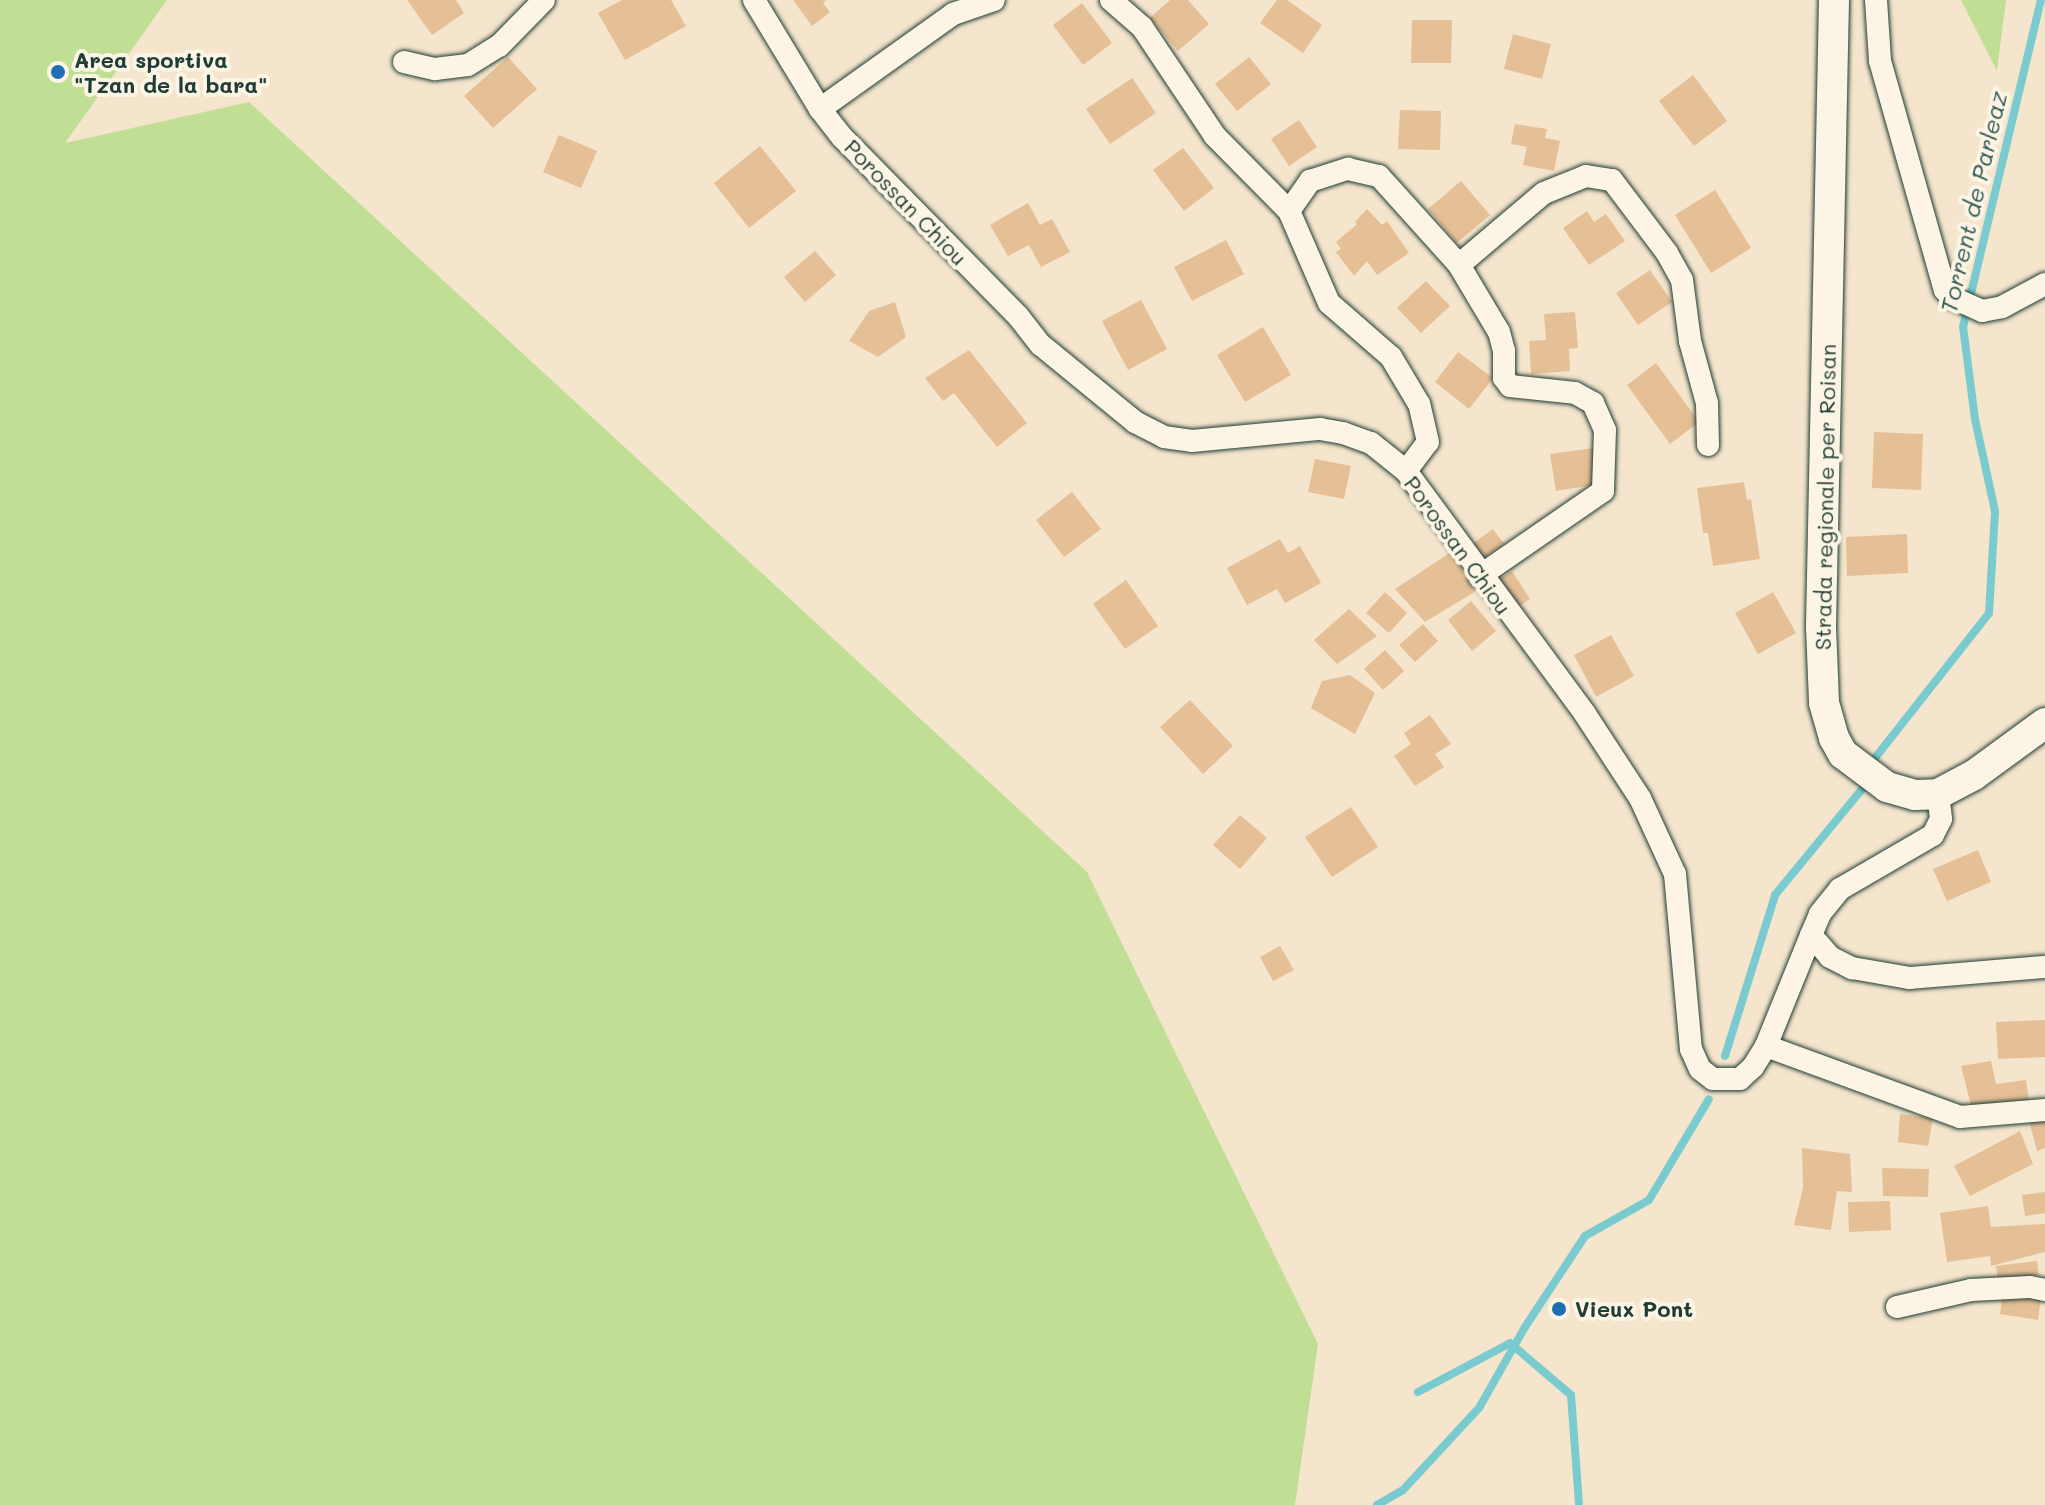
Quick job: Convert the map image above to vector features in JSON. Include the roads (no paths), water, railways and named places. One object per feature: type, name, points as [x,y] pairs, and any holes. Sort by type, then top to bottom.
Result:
[{"type":"main road","name":"Strada regionale per Roisan","points":[[1834,0],[1821,627],[1824,703],[1843,754],[1865,774],[1887,787],[1915,795],[1938,794]]},
{"type":"main road","points":[[1938,794],[1974,775],[2045,723]]},
{"type":"street","points":[[404,62],[435,69],[468,65],[499,46],[544,0]]},
{"type":"street","name":"Porossan Chiou","points":[[754,0],[820,109],[842,137],[1018,316],[1041,345],[1135,422],[1164,437],[1192,441],[1320,429],[1343,433],[1371,443],[1406,471],[1480,576],[1585,714],[1640,798],[1675,874],[1691,1049],[1700,1069],[1713,1079],[1740,1079],[1766,1046],[1820,914],[1840,889],[1933,835],[1941,819],[1938,794]]},
{"type":"street","points":[[820,109],[953,14],[994,0]]},
{"type":"street","points":[[1111,0],[1142,27],[1215,136],[1289,211],[1329,303],[1391,357],[1419,404],[1428,442],[1406,471]]},
{"type":"street","points":[[1876,0],[1880,61],[1938,275],[1953,298],[1982,311],[2002,307],[2045,284]]},
{"type":"street","points":[[1289,211],[1310,181],[1348,169],[1379,176],[1459,265],[1499,332],[1504,351],[1504,378],[1510,386],[1575,393],[1593,403],[1605,430],[1603,491],[1480,576]]},
{"type":"street","points":[[1459,265],[1544,193],[1586,176],[1612,180],[1667,253],[1682,280],[1690,341],[1707,403],[1708,445]]},
{"type":"street","points":[[1811,935],[1830,957],[1852,968],[1895,976],[1910,978],[2045,967]]},
{"type":"street","points":[[1766,1046],[1960,1117],[2045,1110]]},
{"type":"street","points":[[1897,1307],[1971,1290],[2030,1287],[2045,1290]]},
{"type":"waterway","name":"Torrent de Parleaz","points":[[1875,758],[1989,613],[1995,511],[1975,419],[1963,327],[2041,0]]},
{"type":"waterway","name":"Torrent de Parleaz","points":[[1725,1056],[1775,895],[1863,788]]},
{"type":"waterway","name":"Torrent de Parleaz","points":[[1377,1505],[1403,1490],[1479,1408],[1525,1327],[1585,1236],[1649,1200],[1709,1099]]},
{"type":"waterway","points":[[1418,1392],[1510,1343],[1571,1395],[1579,1503]]},
{"type":"place","name":"Area sportiva \"Tzan de la bara\"","points":[[58,72]]},
{"type":"place","name":"Vieux Pont","points":[[1559,1309]]}]
